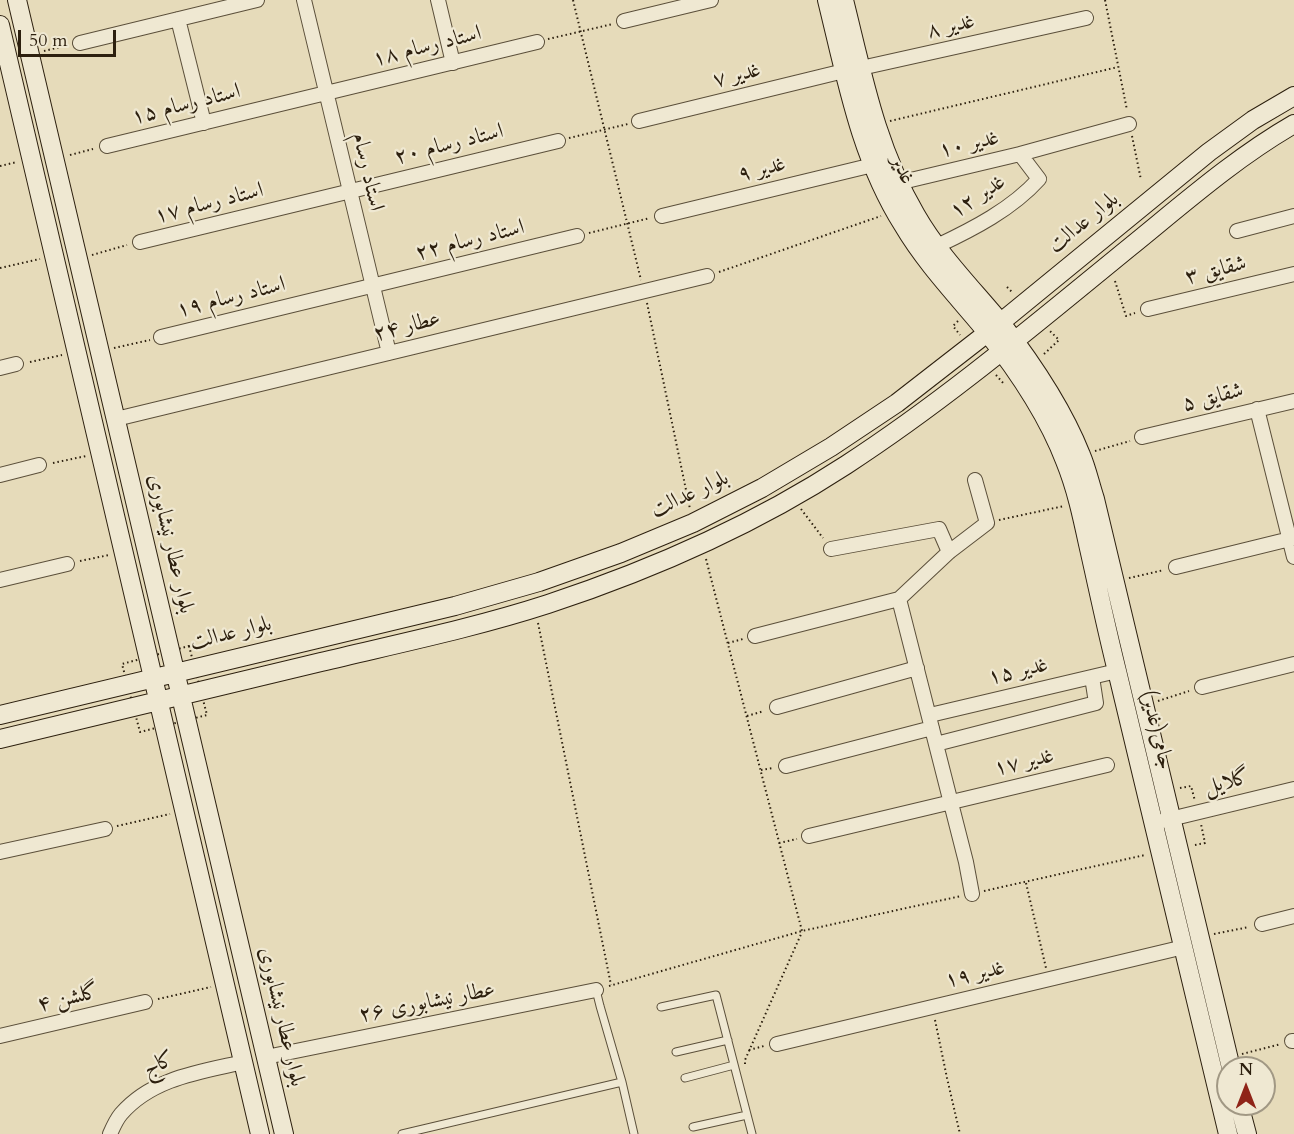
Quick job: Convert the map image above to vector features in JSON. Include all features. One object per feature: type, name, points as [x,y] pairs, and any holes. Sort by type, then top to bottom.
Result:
[{"type":"street","name":"بلوار عطار نیشابوری","points":[[17,0],[284,1134]]},
{"type":"street","points":[[80,43],[256,0]]},
{"type":"street","name":"استاد رسام","points":[[304,0],[389,353]]},
{"type":"street","points":[[438,0],[453,63]]},
{"type":"street","points":[[624,21],[695,2],[711,0]]},
{"type":"street","name":"غدیر","points":[[827,0],[898,183],[917,217],[994,328]]},
{"type":"street","name":"غدیر","points":[[844,0],[862,136],[883,190],[903,226],[927,260],[994,328]]},
{"type":"street","name":"غدیر ۸","points":[[853,70],[1086,18]]},
{"type":"street","points":[[178,19],[204,123]]},
{"type":"street","name":"بلوار عطار نیشابوری","points":[[0,25],[260,1134]]},
{"type":"street","name":"استاد رسام ۱۸","points":[[327,93],[537,42]]},
{"type":"street","name":"غدیر ۷","points":[[639,121],[853,70]]},
{"type":"street","name":"استاد رسام ۱۵","points":[[107,146],[327,93]]},
{"type":"street","name":"بلوار عدالت","points":[[0,715],[455,606],[539,582],[621,553],[693,523],[762,488],[831,447],[897,403],[994,328],[1209,152],[1254,120],[1294,96]]},
{"type":"street","points":[[1020,154],[1129,124]]},
{"type":"street","points":[[0,739],[461,628],[535,608],[630,575],[703,544],[843,467],[910,422],[1008,346],[1224,171],[1266,140],[1294,124]]},
{"type":"street","name":"استاد رسام ۲۰","points":[[350,191],[558,141]]},
{"type":"street","name":"غدیر ۱۰","points":[[898,183],[1020,154],[1039,179]]},
{"type":"street","name":"غدیر ۹","points":[[662,216],[873,165]]},
{"type":"street","name":"غدیر ۱۲","points":[[937,246],[978,226],[1029,189],[1039,179]]},
{"type":"street","name":"استاد رسام ۱۷","points":[[140,242],[350,191]]},
{"type":"street","points":[[1237,231],[1294,216]]},
{"type":"street","name":"استاد رسام ۲۲","points":[[373,286],[577,236]]},
{"type":"street","name":"شقایق ۳","points":[[1148,309],[1294,274]]},
{"type":"street","name":"عطار ۲۴","points":[[116,419],[707,276]]},
{"type":"street","name":"استاد رسام ۱۹","points":[[161,337],[373,286]]},
{"type":"street","points":[[994,328],[1008,346]]},
{"type":"street","name":"جامی(غدیر)","points":[[1008,346],[1040,377],[1062,414],[1081,455],[1095,499],[1164,791],[1162,820]]},
{"type":"street","name":"جامی(غدیر)","points":[[1008,346],[1066,462],[1078,503],[1117,671],[1162,820],[1191,942],[1228,1134]]},
{"type":"street","points":[[0,368],[16,364]]},
{"type":"street","name":"شقایق ۵","points":[[1142,437],[1294,401]]},
{"type":"street","points":[[1257,409],[1292,538],[1294,557]]},
{"type":"street","points":[[0,475],[39,465]]},
{"type":"street","points":[[755,636],[899,599],[949,552],[987,523],[975,480]]},
{"type":"street","points":[[831,549],[939,529],[949,552]]},
{"type":"street","points":[[1176,567],[1292,538]]},
{"type":"street","points":[[0,580],[67,564]]},
{"type":"street","points":[[899,599],[951,801],[972,894]]},
{"type":"street","points":[[1202,687],[1294,664]]},
{"type":"street","points":[[777,707],[917,668]]},
{"type":"street","name":"غدیر ۱۵","points":[[786,766],[931,721],[1117,671]]},
{"type":"street","points":[[936,744],[1096,703],[1092,677]]},
{"type":"street","name":"غدیر ۱۷","points":[[809,836],[1107,765]]},
{"type":"street","name":"گلایل","points":[[1162,820],[1294,789]]},
{"type":"street","points":[[0,852],[105,829]]},
{"type":"street","points":[[1262,924],[1294,916]]},
{"type":"street","name":"جامی(غدیر)","points":[[1191,942],[1227,1056]]},
{"type":"street","name":"غدیر ۱۹","points":[[777,1044],[1191,942]]},
{"type":"street","name":"عطار نیشابوری ۲۶","points":[[266,1057],[596,990]]},
{"type":"street","name":"گلشن ۴","points":[[0,1036],[145,1002]]},
{"type":"street","points":[[243,1062],[266,1057]]},
{"type":"street","name":"کاج","points":[[110,1134],[120,1115],[137,1098],[156,1086],[181,1076],[243,1062]]},
{"type":"street","points":[[1242,1116],[1247,1134]]},
{"type":"lane","points":[[596,990],[634,1134]]},
{"type":"lane","points":[[661,1007],[716,995],[752,1134]]},
{"type":"lane","points":[[676,1052],[728,1040]]},
{"type":"lane","points":[[685,1078],[734,1065]]},
{"type":"lane","points":[[402,1134],[622,1082]]},
{"type":"lane","points":[[693,1127],[747,1115]]},
{"type":"path","points":[[573,0],[644,292],[693,523]]},
{"type":"path","points":[[1105,0],[1141,180]]},
{"type":"path","points":[[537,42],[624,21]]},
{"type":"path","points":[[30,54],[80,43]]},
{"type":"path","points":[[876,124],[1118,67]]},
{"type":"path","points":[[558,141],[639,121]]},
{"type":"path","name":"استاد رسام ۱۵","points":[[55,158],[107,146]]},
{"type":"path","points":[[707,276],[895,211]]},
{"type":"path","points":[[577,236],[662,216]]},
{"type":"path","name":"استاد رسام ۱۷","points":[[78,259],[140,242]]},
{"type":"path","points":[[0,268],[54,256]]},
{"type":"path","points":[[1110,264],[1126,316],[1148,309]]},
{"type":"path","name":"استاد رسام ۱۹","points":[[100,352],[161,337]]},
{"type":"path","points":[[16,364],[77,352]]},
{"type":"path","points":[[1081,455],[1142,437]]},
{"type":"path","points":[[792,497],[831,549]]},
{"type":"path","points":[[987,523],[1078,503]]},
{"type":"path","points":[[703,544],[802,932],[745,1060],[747,1070]]},
{"type":"path","points":[[67,564],[124,551]]},
{"type":"path","points":[[1114,582],[1176,567]]},
{"type":"path","points":[[535,608],[611,985]]},
{"type":"path","points":[[1144,706],[1202,687]]},
{"type":"path","points":[[747,716],[777,707]]},
{"type":"path","points":[[596,990],[802,932],[1205,843],[1191,786],[1164,791]]},
{"type":"path","points":[[105,829],[184,811]]},
{"type":"path","points":[[779,843],[809,836]]},
{"type":"path","points":[[1026,882],[1048,979]]},
{"type":"path","points":[[1191,942],[1262,924]]},
{"type":"path","points":[[145,1002],[225,984]]},
{"type":"path","points":[[933,1007],[946,1078],[960,1134]]},
{"type":"path","points":[[1249,1056],[1293,1041]]},
{"type":"path","points":[[749,1050],[777,1044]]}]
